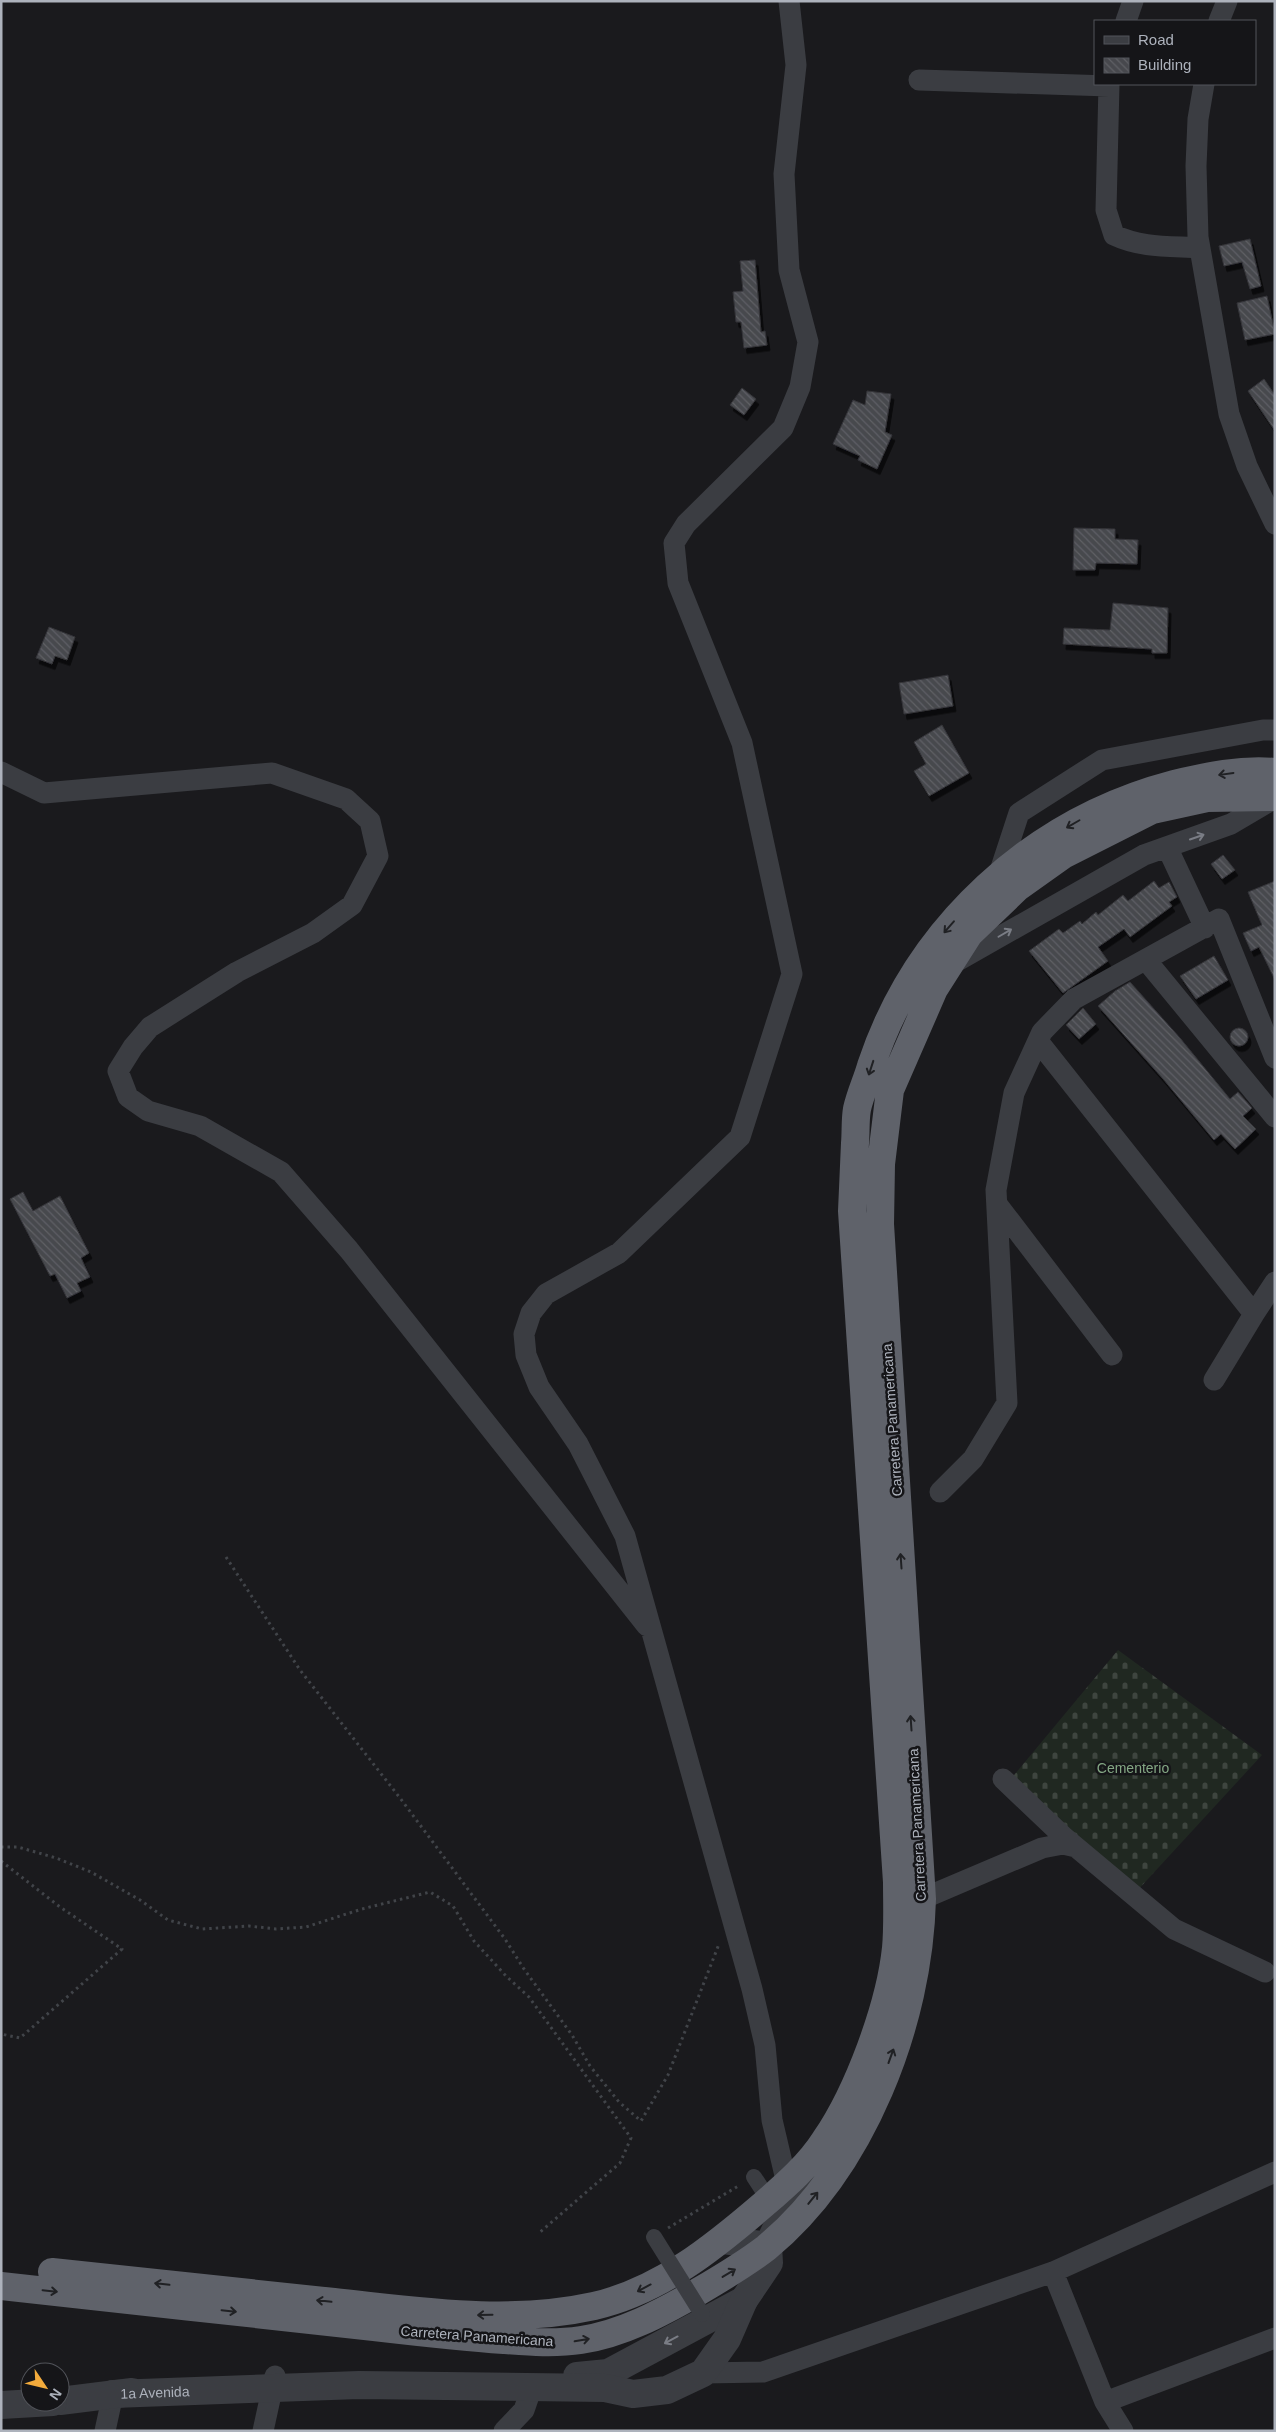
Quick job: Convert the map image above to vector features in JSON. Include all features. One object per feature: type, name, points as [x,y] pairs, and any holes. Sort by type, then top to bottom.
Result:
[{"type":"highway","name":"Carretera Panamericana","points":[[1,2267],[468,2316],[539,2314],[595,2306],[638,2291],[698,2258],[723,2240],[807,2164],[838,2120],[869,2048],[889,1984],[896,1948],[897,1882],[852,1211],[857,1109],[878,1046],[903,990],[935,943],[1000,874],[1046,839],[1089,815],[1145,792],[1200,777],[1253,770],[1275,772]]},
{"type":"highway","name":"Carretera Panamericana","points":[[1,2286],[466,2337],[546,2343],[583,2340],[629,2326],[666,2310],[733,2271],[768,2246],[802,2211],[840,2163],[870,2108],[902,2027],[918,1958],[922,1900],[880,1224],[881,1164],[890,1090],[934,989],[948,966],[969,934],[1018,887],[1063,855],[1152,810],[1207,798],[1275,797]]},
{"type":"street","points":[[778,2192],[765,2045],[732,1914],[625,1536],[578,1444],[539,1387],[526,1355],[524,1334],[531,1313],[546,1294],[619,1253],[740,1137],[792,974],[742,742],[678,583],[674,543],[686,524],[783,428],[800,387],[808,342],[789,270],[784,174],[796,65],[789,1]]},
{"type":"street","points":[[1126,20],[1133,1]]},
{"type":"street","points":[[1219,20],[1227,1]]},
{"type":"street","points":[[919,80],[1094,85]]},
{"type":"street","points":[[1109,85],[1106,210],[1114,235],[1128,242],[1150,246],[1200,248]]},
{"type":"street","points":[[1204,85],[1198,119],[1196,166],[1200,248],[1229,414],[1247,466],[1275,524]]},
{"type":"street","points":[[1000,874],[1019,813],[1102,760],[1263,730],[1275,730]]},
{"type":"street","points":[[1,772],[44,793],[272,773],[346,799],[370,821],[378,856],[352,905],[314,933],[236,972],[150,1027],[133,1047],[118,1071],[128,1096],[148,1111],[200,1126],[281,1172],[349,1250],[653,1634]]},
{"type":"street","points":[[948,966],[1135,860],[1231,824],[1275,797]]},
{"type":"street","points":[[1167,847],[1205,928]]},
{"type":"street","points":[[940,1492],[973,1459],[1007,1403],[996,1190],[1014,1093],[1042,1032],[1074,999],[1219,919],[1275,1058]]},
{"type":"street","points":[[1146,960],[1275,1118]]},
{"type":"street","points":[[1038,1041],[1254,1314]]},
{"type":"street","points":[[996,1204],[1112,1355]]},
{"type":"street","points":[[1214,1380],[1275,1282]]},
{"type":"street","points":[[1004,1779],[1076,1847],[1174,1930],[1264,1972]]},
{"type":"street","points":[[922,1900],[1042,1848],[1063,1844],[1076,1847]]},
{"type":"street","points":[[703,2373],[727,2339],[744,2300],[769,2263],[768,2246],[807,2164]]},
{"type":"street","points":[[754,2177],[778,2192]]},
{"type":"street","points":[[273,2382],[327,2374],[581,2376],[608,2373],[633,2394],[667,2390],[703,2373],[763,2372],[1053,2272],[1273,2178]]},
{"type":"street","points":[[654,2236],[702,2314]]},
{"type":"street","points":[[723,2240],[768,2246]]},
{"type":"street","points":[[1053,2272],[1105,2402],[1123,2431]]},
{"type":"street","points":[[70,2400],[198,2382],[532,2387],[608,2373],[744,2300]]},
{"type":"street","points":[[1105,2402],[1275,2338]]},
{"type":"street","points":[[640,2356],[637,2369],[640,2378],[649,2385],[667,2390]]},
{"type":"street","points":[[263,2431],[273,2382]]},
{"type":"street","name":"1a Avenida","points":[[113,2394],[199,2392],[273,2382]]},
{"type":"street","points":[[504,2431],[524,2410],[532,2387]]},
{"type":"street","points":[[105,2431],[113,2394]]},
{"type":"street","points":[[1,2405],[20,2404]]},
{"type":"path","points":[[226,1557],[300,1670],[400,1798],[505,1939],[524,1969],[572,2035],[590,2066],[619,2102],[641,2121],[668,2076],[732,1914]]},
{"type":"path","points":[[1,1847],[18,1847],[56,1858],[91,1872],[140,1900],[168,1920],[202,1929],[249,1926],[276,1929],[306,1927],[362,1909],[430,1892],[453,1906],[474,1941],[506,1976],[529,1997],[631,2138],[620,2163],[539,2233]]},
{"type":"path","points":[[1,1862],[60,1907],[122,1949],[20,2038],[1,2034]]},
{"type":"path","points":[[654,2236],[754,2177]]},
{"type":"green space","name":"Cementerio","points":[[1118,1650],[1262,1755],[1136,1892],[1010,1780]]},
{"type":"building","points":[[1250,239],[1261,286],[1250,289],[1242,262],[1224,266],[1219,246]]},
{"type":"building","points":[[755,260],[761,332],[765,331],[767,345],[744,348],[741,322],[736,322],[733,292],[743,291],[740,261]]},
{"type":"building","points":[[1267,296],[1275,334],[1245,340],[1237,303]]},
{"type":"building","points":[[1264,379],[1275,395],[1275,431],[1248,391]]},
{"type":"building","points":[[742,388],[756,399],[744,415],[730,405]]},
{"type":"building","points":[[867,391],[891,394],[885,432],[892,435],[877,469],[858,460],[860,456],[833,444],[853,400],[865,405]]},
{"type":"building","points":[[1074,528],[1115,529],[1115,539],[1138,540],[1137,564],[1096,563],[1095,570],[1073,570]]},
{"type":"building","points":[[1113,603],[1168,608],[1167,653],[1152,653],[1152,649],[1063,644],[1064,628],[1110,630]]},
{"type":"building","points":[[49,627],[75,637],[67,660],[55,656],[52,664],[36,658]]},
{"type":"building","points":[[948,675],[953,706],[904,714],[899,683]]},
{"type":"building","points":[[942,725],[969,773],[929,796],[914,771],[926,764],[914,742]]},
{"type":"building","points":[[1223,855],[1235,870],[1222,879],[1211,864]]},
{"type":"building","points":[[1154,881],[1159,888],[1169,882],[1177,897],[1169,902],[1172,906],[1130,937],[1124,929],[1098,947],[1108,961],[1063,993],[1029,951],[1059,929],[1063,933],[1080,921],[1082,924],[1096,912],[1098,915],[1123,895],[1128,901]]},
{"type":"building","points":[[1275,881],[1275,980],[1259,947],[1251,951],[1243,933],[1262,925],[1248,892]]},
{"type":"building","points":[[1214,956],[1228,980],[1196,999],[1180,976]]},
{"type":"building","points":[[1130,982],[1180,1038],[1230,1099],[1238,1092],[1252,1108],[1243,1116],[1256,1129],[1235,1149],[1221,1134],[1214,1140],[1098,1006],[1115,991]]},
{"type":"building","points":[[1083,1008],[1096,1024],[1079,1039],[1066,1025]]},
{"type":"building","points":[[1239,1028],[1245,1031],[1248,1037],[1245,1043],[1239,1046],[1233,1043],[1230,1037],[1233,1031]]},
{"type":"building","points":[[23,1192],[33,1211],[60,1196],[89,1253],[81,1258],[90,1277],[77,1283],[81,1291],[67,1298],[55,1274],[50,1276],[10,1199]]}]
